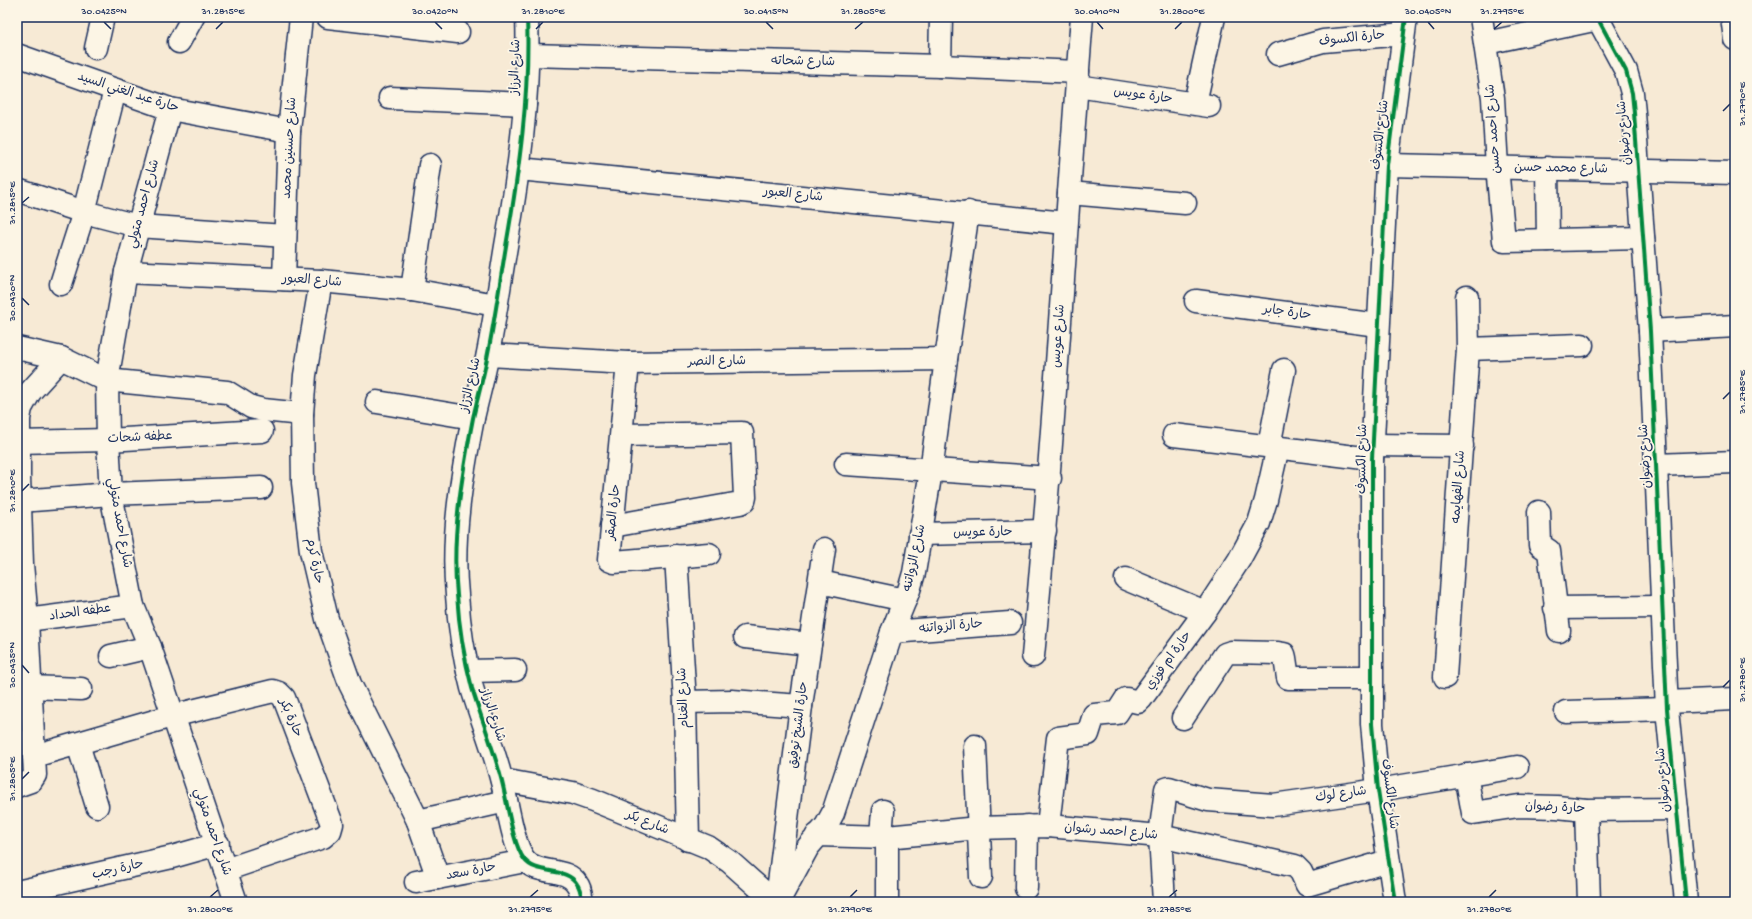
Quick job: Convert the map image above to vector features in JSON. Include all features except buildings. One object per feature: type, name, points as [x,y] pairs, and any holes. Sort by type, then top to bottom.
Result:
[{"type":"street","points":[[96,48],[103,17]]},
{"type":"street","points":[[178,42],[193,17]]},
{"type":"street","name":"شارع حسنين محمد","points":[[284,279],[290,131],[301,17]]},
{"type":"street","points":[[328,17],[458,32]]},
{"type":"street","name":"شارع الرزاز","points":[[525,861],[518,850],[504,791],[468,671],[462,641],[456,593],[456,544],[461,496],[473,418],[488,355],[519,169],[529,55],[527,17]]},
{"type":"street","points":[[940,66],[941,17]]},
{"type":"street","name":"شارع عويس","points":[[1034,656],[1050,478],[1066,223],[1082,17]]},
{"type":"street","name":"حارة عويس","points":[[1077,79],[1202,105],[1214,17]]},
{"type":"street","name":"شارع احمد حسن","points":[[1481,17],[1493,98],[1497,167],[1504,241],[1548,240]]},
{"type":"street","points":[[1732,17],[1735,39]]},
{"type":"street","points":[[1486,43],[1597,18]]},
{"type":"street","name":"شارع رضوان","points":[[1597,18],[1619,56],[1626,71],[1632,93],[1650,331],[1667,706],[1686,902]]},
{"type":"street","name":"حارة الكسوف","points":[[1278,54],[1323,41],[1405,26]]},
{"type":"street","name":"شارع الكسوف","points":[[1395,902],[1378,790],[1372,724],[1372,452],[1387,165],[1405,26]]},
{"type":"street","name":"حارة عبد الغني السيد","points":[[17,55],[170,109],[290,131]]},
{"type":"street","name":"شارع شحاته","points":[[529,55],[940,66],[1077,79]]},
{"type":"street","points":[[61,284],[84,212],[115,90]]},
{"type":"street","points":[[390,98],[525,104]]},
{"type":"street","name":"شارع احمد متولي","points":[[170,109],[126,272],[107,380],[111,494],[133,606],[150,647],[172,716],[218,844],[236,902]]},
{"type":"street","points":[[412,290],[430,165]]},
{"type":"street","name":"شارع محمد حسن","points":[[1387,165],[1735,173]]},
{"type":"street","points":[[1547,168],[1548,240],[1643,238]]},
{"type":"street","name":"شارع العبور","points":[[519,169],[968,212],[1066,223]]},
{"type":"street","points":[[17,190],[84,212],[138,226],[285,236]]},
{"type":"street","points":[[1069,193],[1185,203]]},
{"type":"street","name":"شارع الزواتنه","points":[[777,902],[808,847],[826,826],[832,813],[892,632],[914,573],[931,471],[968,212]]},
{"type":"street","name":"شارع العبور","points":[[126,272],[321,281],[412,290],[496,305]]},
{"type":"street","name":"حارة كرم","points":[[321,281],[304,375],[302,414],[304,491],[311,551],[327,618],[350,684],[418,821],[438,878]]},
{"type":"street","name":"شارع الفهايمه","points":[[1445,677],[1468,349],[1467,297]]},
{"type":"street","name":"حارة جابر","points":[[1196,301],[1378,325]]},
{"type":"street","points":[[1650,331],[1735,326]]},
{"type":"street","points":[[1468,349],[1582,345]]},
{"type":"street","points":[[17,348],[61,358],[107,380],[227,392],[251,407],[263,410],[302,414]]},
{"type":"street","name":"شارع النصر","points":[[488,355],[628,363],[946,359]]},
{"type":"street","points":[[17,786],[31,781],[35,776],[28,745],[30,687],[27,620],[20,564],[20,501],[18,477],[19,419],[21,408],[30,392],[61,358]]},
{"type":"street","name":"حارة الصقر","points":[[628,363],[609,558],[611,562],[709,554]]},
{"type":"street","name":"حارة ام فوزي","points":[[1038,826],[1058,738],[1088,734],[1094,715],[1117,713],[1126,699],[1138,702],[1205,612],[1239,560],[1259,523],[1266,500],[1284,370]]},
{"type":"street","points":[[377,402],[473,418]]},
{"type":"street","name":"عطفه شحات","points":[[18,442],[108,440],[262,432]]},
{"type":"street","points":[[612,526],[740,503],[744,501],[745,497],[742,433],[622,435]]},
{"type":"street","points":[[1174,435],[1273,447],[1372,452],[1462,446]]},
{"type":"street","points":[[1656,464],[1735,462]]},
{"type":"street","points":[[846,464],[1050,478]]},
{"type":"street","points":[[20,501],[111,494],[261,488]]},
{"type":"street","points":[[1539,512],[1540,545],[1549,551],[1559,631]]},
{"type":"street","name":"حارة عويس","points":[[920,534],[1045,531]]},
{"type":"street","name":"حارة الشيخ توفيق","points":[[777,902],[801,706],[824,549]]},
{"type":"street","name":"شارع الغنام","points":[[676,556],[685,702],[688,840]]},
{"type":"street","points":[[1126,579],[1205,612]]},
{"type":"street","points":[[820,582],[905,600]]},
{"type":"street","name":"عطفه الحداد","points":[[27,620],[133,606]]},
{"type":"street","points":[[1555,608],[1662,607]]},
{"type":"street","name":"حارة الزواتنه","points":[[892,632],[1010,623]]},
{"type":"street","points":[[746,637],[810,644]]},
{"type":"street","points":[[111,656],[150,647]]},
{"type":"street","points":[[1183,718],[1221,658],[1225,654],[1231,652],[1284,654],[1286,658],[1288,678],[1372,678]]},
{"type":"street","points":[[468,671],[515,670]]},
{"type":"street","points":[[30,687],[82,688]]},
{"type":"street","name":"حارة بكر","points":[[28,745],[78,744],[172,716],[273,691],[279,693],[284,698],[332,824],[330,831],[323,837],[225,870]]},
{"type":"street","points":[[1566,712],[1667,706],[1735,699]]},
{"type":"street","points":[[685,702],[732,701],[801,706]]},
{"type":"street","points":[[78,744],[97,806]]},
{"type":"street","points":[[975,746],[981,877]]},
{"type":"street","name":"شارع لوك","points":[[1160,836],[1166,789],[1169,788],[1208,800],[1273,805],[1378,790],[1517,767]]},
{"type":"street","name":"حارة رضوان","points":[[1466,775],[1473,813],[1519,806],[1557,807],[1586,810],[1677,810]]},
{"type":"street","points":[[418,821],[504,791]]},
{"type":"street","name":"شارع بكر","points":[[504,791],[573,793],[593,800],[708,847],[730,862],[777,902]]},
{"type":"street","points":[[1586,810],[1589,902]]},
{"type":"street","points":[[883,811],[887,902]]},
{"type":"street","points":[[1026,888],[1038,826]]},
{"type":"street","name":"شارع احمد رشوان","points":[[817,835],[884,837],[978,828],[1038,826],[1160,836],[1295,866],[1301,872],[1307,884],[1388,861]]},
{"type":"street","points":[[1160,836],[1164,902]]},
{"type":"street","name":"حارة رجب","points":[[17,892],[172,857],[218,844]]},
{"type":"street","points":[[525,861],[534,867],[566,875],[574,880],[579,886],[582,902]]},
{"type":"street","name":"حارة سعد","points":[[416,882],[525,861]]},
{"type":"cycle path","points":[[527,17],[527,75],[519,161],[493,327],[465,462],[455,551],[456,573],[462,642],[472,688],[498,766],[516,843],[524,859],[529,864],[536,868],[559,873],[572,878],[579,888],[582,902]]},
{"type":"cycle path","points":[[1395,902],[1378,790],[1372,724],[1372,459],[1387,165],[1406,17]]},
{"type":"cycle path","points":[[1597,17],[1626,71],[1632,93],[1650,331],[1667,709],[1686,902]]}]
